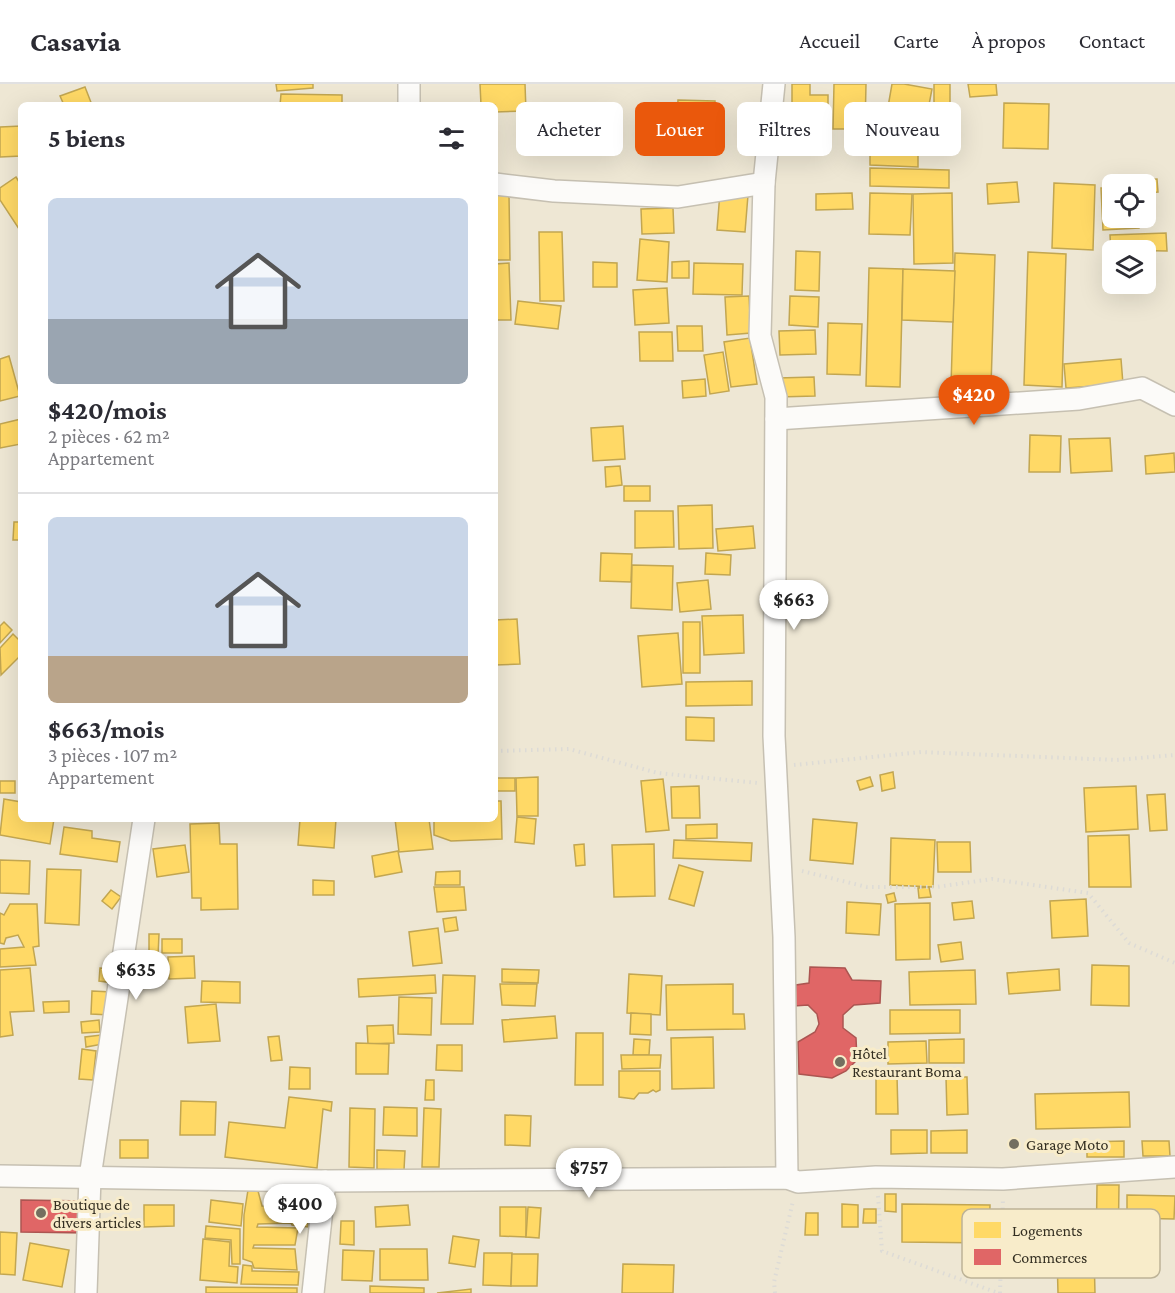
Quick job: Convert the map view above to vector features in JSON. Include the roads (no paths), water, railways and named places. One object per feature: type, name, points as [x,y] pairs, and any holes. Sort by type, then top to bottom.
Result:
[{"type":"street","points":[[409,84],[409,102]]},
{"type":"street","points":[[774,84],[765,183],[760,336],[776,397],[774,714],[792,1180]]},
{"type":"street","points":[[498,184],[554,191],[678,197],[765,183]]},
{"type":"street","points":[[776,418],[1079,399],[1142,388],[1175,405]]},
{"type":"street","points":[[86,1293],[90,1177],[144,822]]},
{"type":"street","points":[[0,1176],[325,1181],[792,1180],[876,1177],[1003,1179],[1175,1167]]},
{"type":"street","points":[[313,1293],[325,1181]]},
{"type":"place","name":"Hôtel Restaurant Boma","points":[[840,1062]]},
{"type":"place","name":"Garage Moto","points":[[1014,1144]]},
{"type":"place","name":"Boutique de divers articles","points":[[41,1213]]}]
